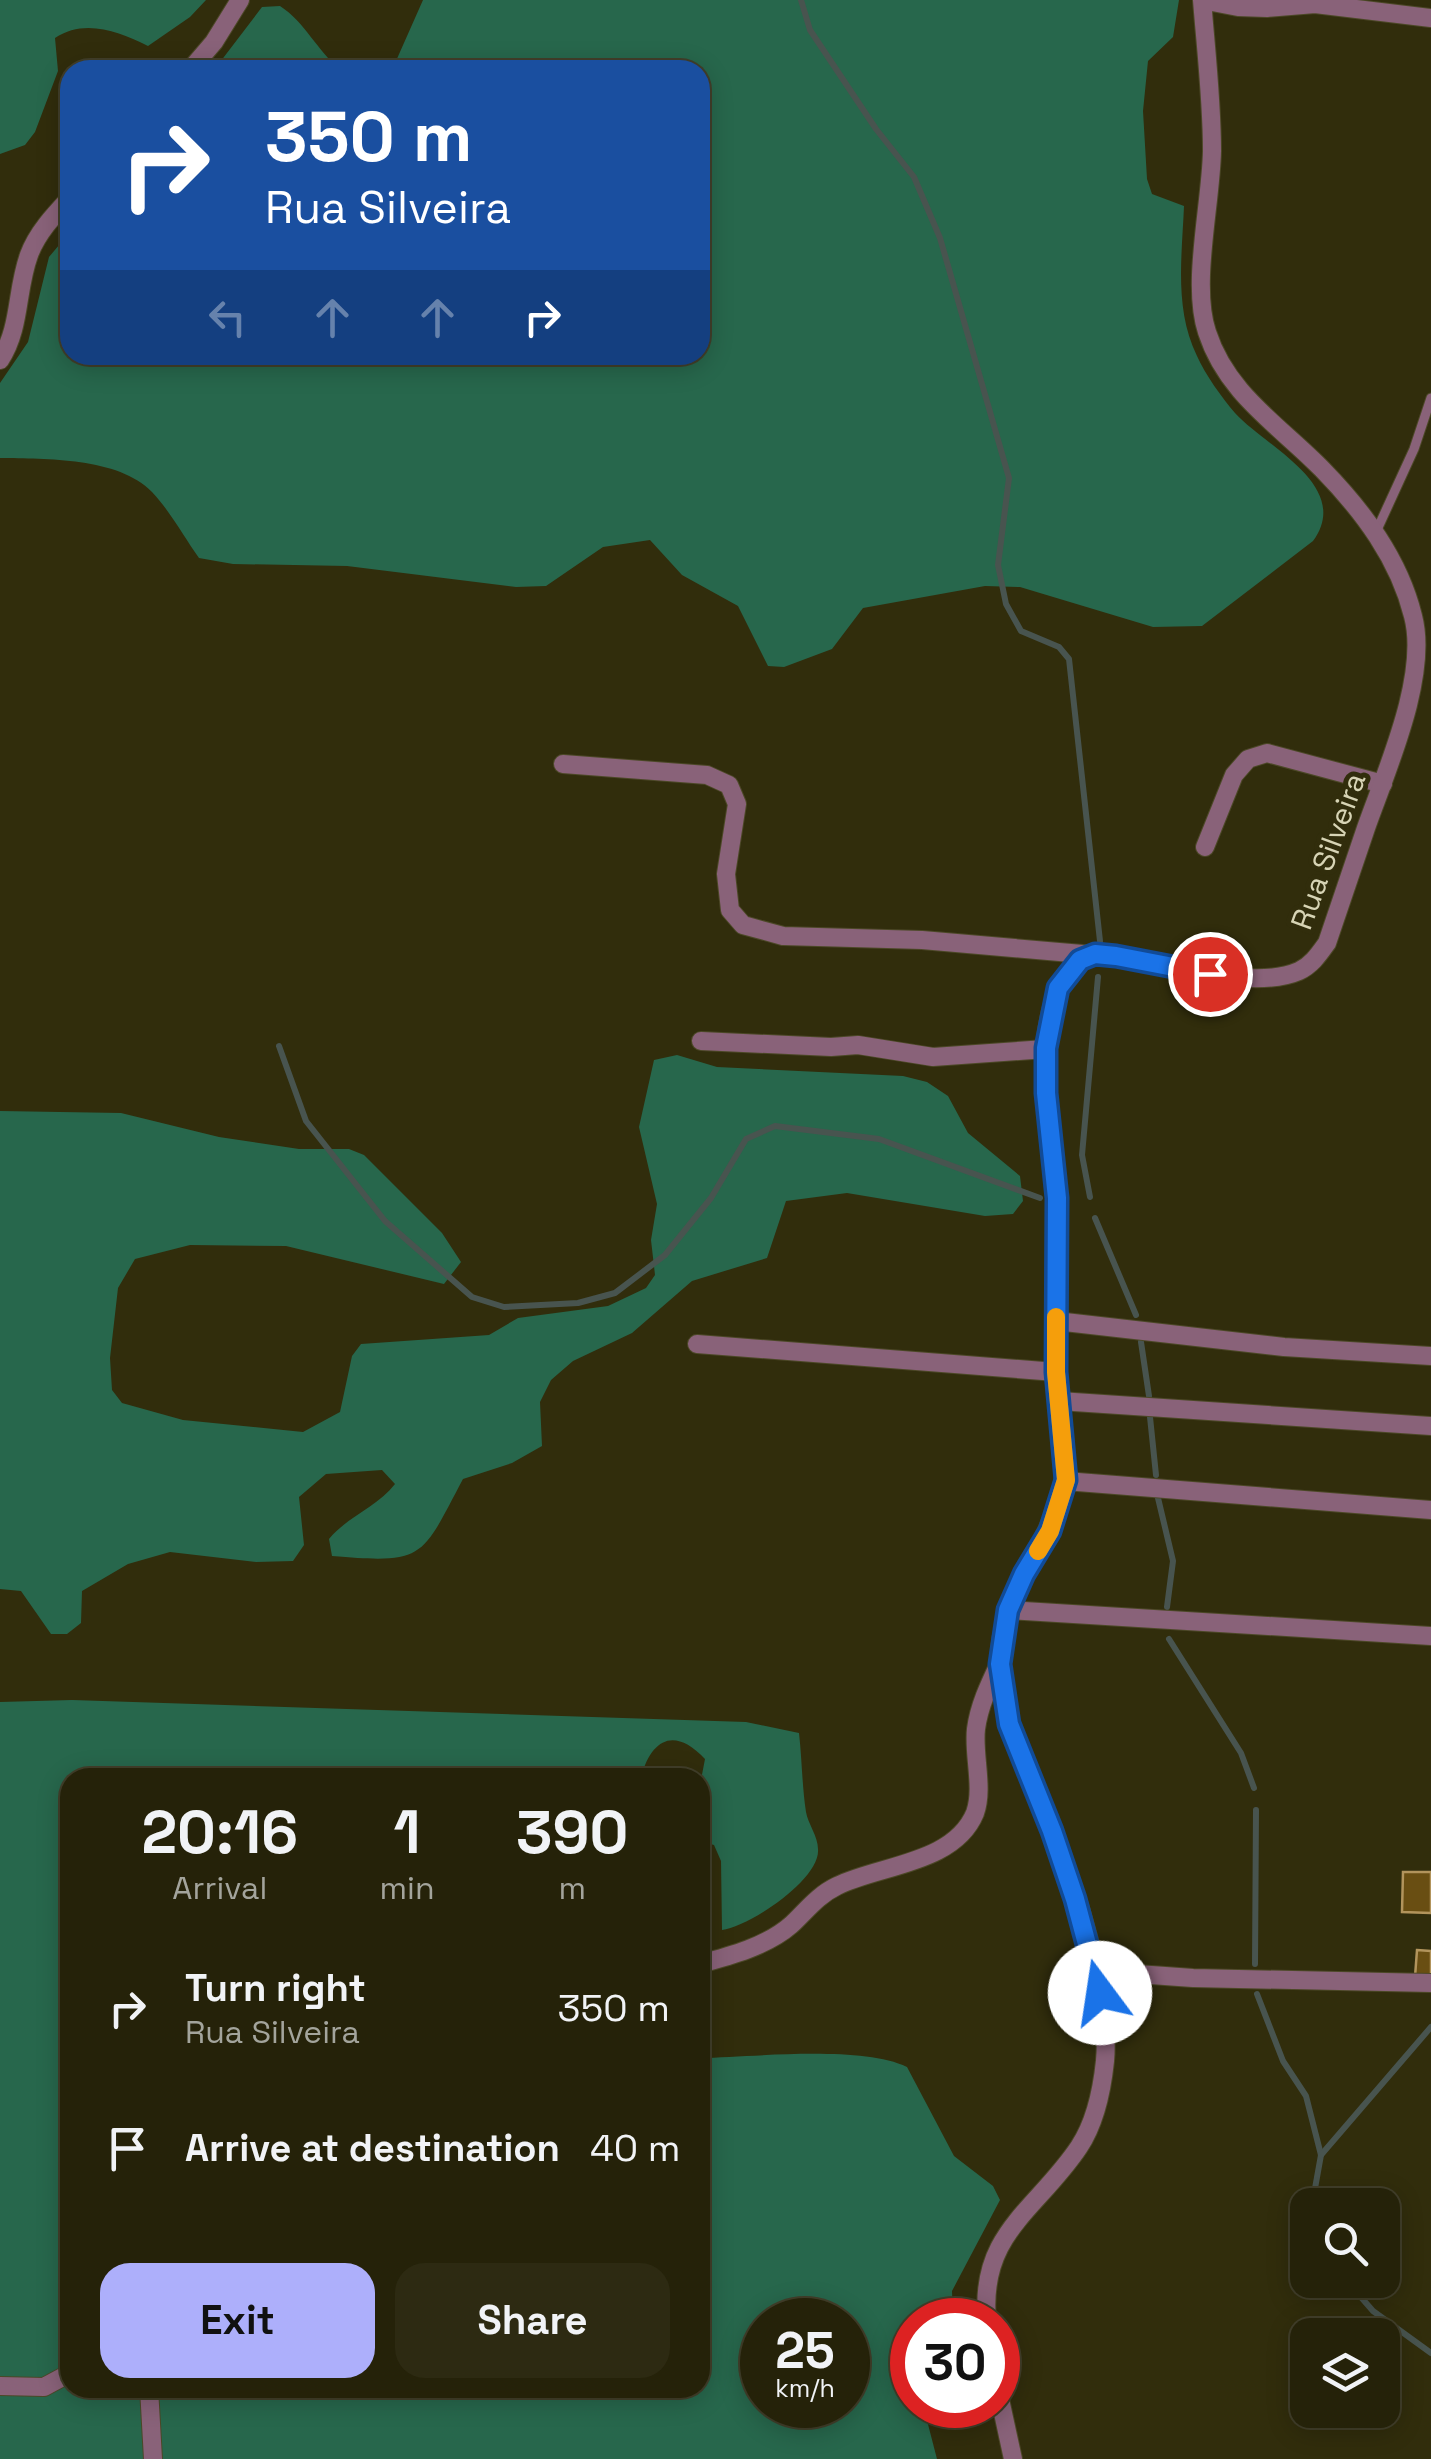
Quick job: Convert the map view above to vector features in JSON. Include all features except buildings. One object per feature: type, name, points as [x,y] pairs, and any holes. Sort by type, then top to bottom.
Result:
[{"type":"street","points":[[199,60],[240,0]]},
{"type":"street","points":[[1202,0],[1238,7],[1330,5],[1431,18]]},
{"type":"street","name":"Rua Silveira","points":[[1095,954],[1243,977],[1280,976],[1311,964],[1327,943],[1383,784],[1412,683],[1414,619],[1376,532],[1320,467],[1246,400],[1227,377],[1205,328],[1202,272],[1212,149],[1202,0]]},
{"type":"street","points":[[0,360],[15,330],[30,252],[60,210]]},
{"type":"street","points":[[1205,847],[1234,776],[1248,758],[1268,753],[1383,784]]},
{"type":"street","points":[[562,764],[707,776],[729,785],[737,804],[726,874],[730,910],[743,925],[760,932],[1095,954]]},
{"type":"street","points":[[987,2298],[987,2276],[997,2248],[1081,2144],[1092,2122],[1105,2058],[1095,1971],[1052,1831],[1009,1724],[1000,1664],[1008,1610],[1050,1531],[1066,1480],[1056,1372],[1057,1198],[1046,1093],[1046,1048],[1058,988],[1080,960],[1095,954]]},
{"type":"street","points":[[700,1041],[858,1045],[932,1057],[1046,1048]]},
{"type":"street","points":[[1056,1320],[1284,1347],[1431,1356]]},
{"type":"street","points":[[697,1344],[1056,1372]]},
{"type":"street","points":[[1059,1402],[1431,1426]]},
{"type":"street","points":[[1066,1480],[1431,1510]]},
{"type":"street","points":[[1008,1610],[1431,1636]]},
{"type":"street","points":[[710,1960],[771,1939],[822,1894],[932,1853],[959,1833],[975,1812],[976,1729],[986,1691],[1000,1664]]},
{"type":"street","points":[[1095,1971],[1193,1978],[1431,1983]]},
{"type":"street","points":[[0,2386],[44,2388],[60,2379]]},
{"type":"street","points":[[149,2398],[153,2459]]},
{"type":"street","points":[[1006,2428],[1013,2459]]},
{"type":"lane","points":[[1376,532],[1414,449],[1431,398]]},
{"type":"green space","points":[[0,0],[206,0],[190,17],[148,46],[102,29],[78,29],[55,38],[58,71],[35,132],[25,145],[0,154]]},
{"type":"green space","points":[[423,0],[1179,0],[1173,37],[1148,61],[1143,111],[1147,179],[1152,194],[1184,206],[1182,301],[1197,356],[1235,413],[1301,469],[1314,485],[1322,503],[1322,521],[1313,541],[1202,626],[1153,627],[1020,587],[985,586],[863,608],[832,649],[784,667],[768,666],[738,606],[682,575],[650,540],[603,547],[546,586],[516,587],[347,566],[233,564],[199,558],[152,492],[120,472],[80,462],[0,458],[0,383],[28,342],[49,257],[60,244],[60,365],[710,365],[710,60],[396,60]]},
{"type":"green space","points":[[280,6],[331,60],[222,60],[262,7]]},
{"type":"green space","points":[[677,1055],[717,1067],[903,1076],[927,1082],[948,1096],[968,1133],[1020,1176],[1023,1201],[1013,1214],[985,1216],[847,1193],[786,1201],[767,1258],[692,1281],[632,1333],[573,1361],[551,1380],[540,1402],[542,1446],[512,1463],[463,1479],[428,1540],[404,1556],[332,1556],[329,1539],[395,1484],[382,1470],[326,1474],[299,1497],[304,1545],[293,1561],[256,1562],[170,1552],[128,1564],[82,1591],[81,1623],[67,1634],[51,1634],[21,1591],[0,1589],[0,1111],[121,1113],[219,1137],[299,1149],[349,1149],[364,1155],[442,1233],[461,1262],[444,1284],[286,1246],[190,1245],[135,1259],[118,1288],[110,1358],[112,1390],[122,1403],[183,1420],[303,1432],[340,1412],[352,1356],[361,1344],[489,1335],[518,1318],[608,1306],[646,1288],[655,1275],[651,1240],[657,1204],[639,1127],[654,1060]]},
{"type":"green space","points":[[72,1700],[746,1722],[799,1733],[806,1812],[818,1844],[816,1861],[796,1887],[765,1911],[722,1930],[721,1861],[710,1844],[710,1768],[703,1768],[705,1759],[694,1749],[674,1740],[658,1746],[644,1768],[60,1768],[60,2398],[710,2398],[710,2058],[836,2054],[887,2060],[907,2067],[954,2156],[993,2186],[1000,2200],[952,2291],[952,2298],[890,2298],[890,2428],[929,2428],[937,2459],[0,2459],[0,1702]]},
{"type":"waterway","points":[[801,0],[810,30],[876,129],[914,177],[940,238],[1009,478],[998,565],[1006,604],[1021,631],[1059,647],[1069,659],[1100,941]]},
{"type":"waterway","points":[[1090,1197],[1082,1155],[1098,977]]},
{"type":"waterway","points":[[279,1046],[306,1121],[385,1221],[472,1297],[504,1307],[578,1303],[615,1293],[665,1255],[711,1198],[746,1139],[775,1126],[879,1139],[1040,1198]]},
{"type":"waterway","points":[[1095,1218],[1136,1315]]},
{"type":"waterway","points":[[1141,1342],[1149,1396]]},
{"type":"waterway","points":[[1150,1417],[1156,1475]]},
{"type":"waterway","points":[[1158,1498],[1173,1561],[1167,1607]]},
{"type":"waterway","points":[[1169,1639],[1241,1753],[1254,1788]]},
{"type":"waterway","points":[[1255,1964],[1256,1810]]},
{"type":"waterway","points":[[1257,1994],[1283,2061],[1306,2096],[1321,2155],[1315,2188]]},
{"type":"waterway","points":[[1321,2155],[1431,2027]]},
{"type":"waterway","points":[[1362,2298],[1373,2311],[1431,2353]]},
{"type":"slow traffic","points":[[1038,1551],[1050,1531],[1066,1480],[1056,1372],[1056,1317]]},
{"type":"route","points":[[1100,1993],[1052,1831],[1009,1724],[1000,1664],[1008,1610],[1050,1531],[1066,1480],[1056,1372],[1057,1198],[1046,1093],[1046,1048],[1058,988],[1080,960],[1095,954],[1116,956],[1210,974]]}]
